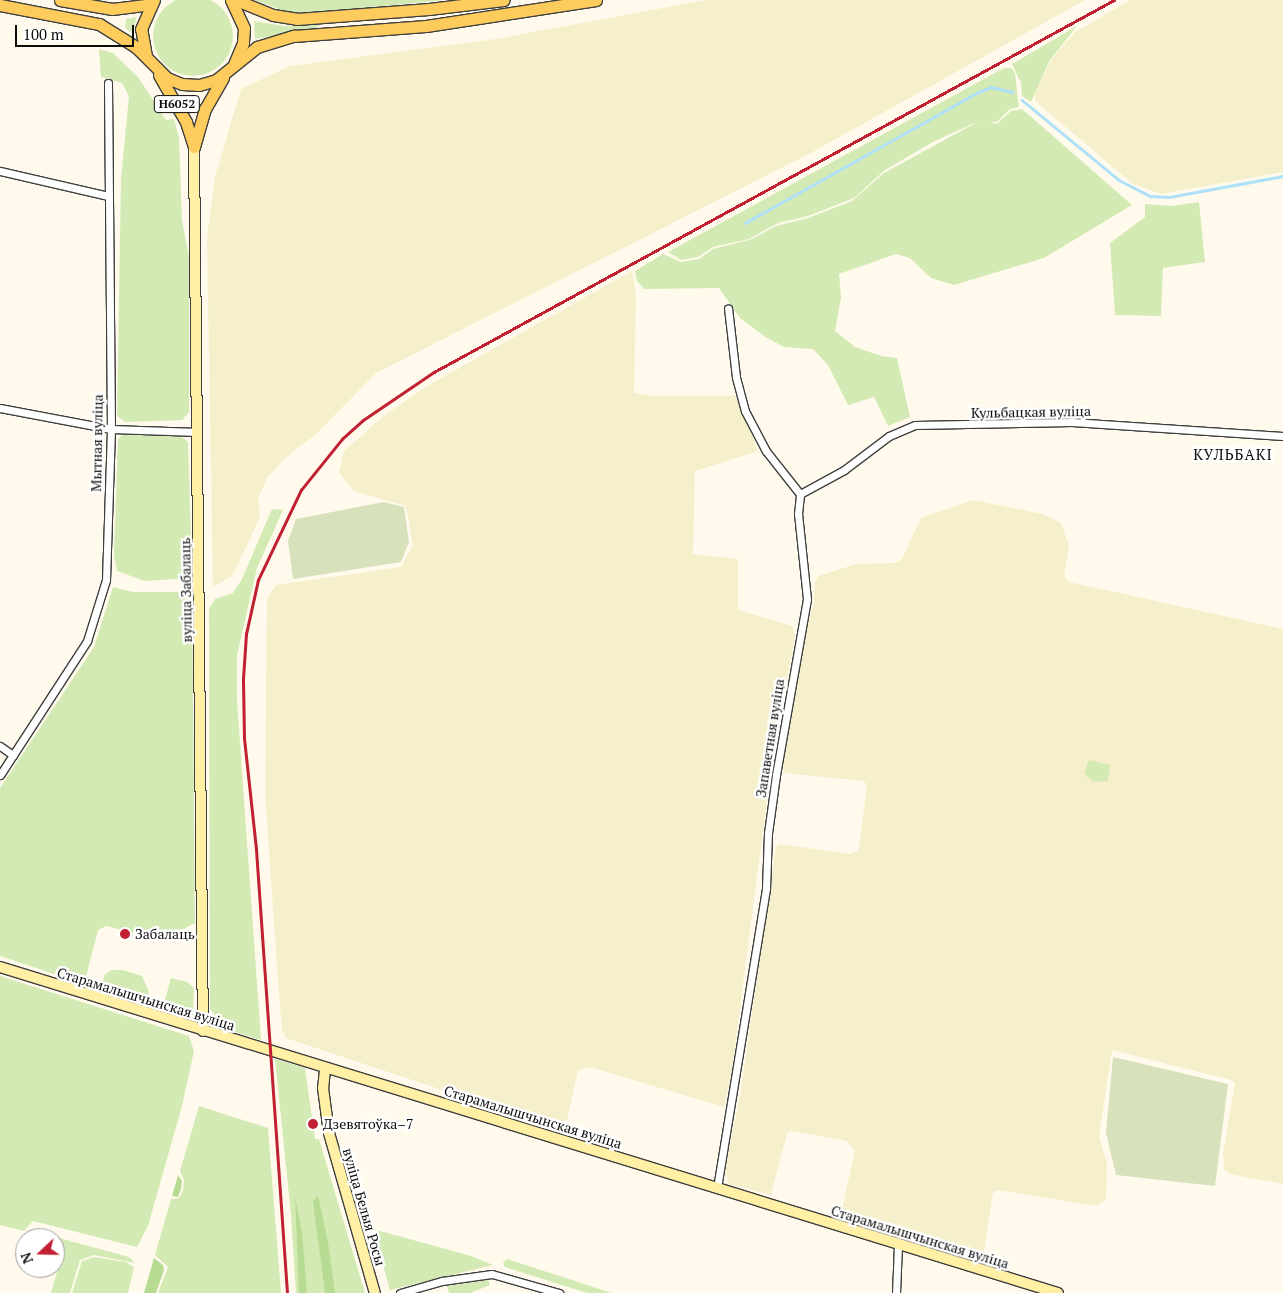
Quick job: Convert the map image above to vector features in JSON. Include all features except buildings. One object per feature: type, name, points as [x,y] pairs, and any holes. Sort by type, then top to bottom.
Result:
[{"type":"main road","points":[[60,0],[112,9],[153,1]]},
{"type":"main road","name":"Н6052","points":[[194,147],[208,103],[239,57],[244,28],[231,0]]},
{"type":"main road","points":[[236,0],[273,15],[297,19],[429,10],[502,0]]},
{"type":"main road","points":[[230,69],[257,47],[294,36],[426,26],[596,0]]},
{"type":"main road","name":"Н6052","points":[[153,1],[141,29],[144,48],[152,66],[186,122],[194,147]]},
{"type":"main road","points":[[0,5],[99,24],[136,47],[152,66]]},
{"type":"main road","name":"Н6052","points":[[152,66],[167,78],[190,84],[216,80],[230,69]]},
{"type":"main road","name":"вуліца Забалаць","points":[[194,147],[202,1031]]},
{"type":"main road","name":"Старамалышчынская вуліца","points":[[0,968],[325,1070],[1058,1293]]},
{"type":"main road","name":"вуліца Белыя Росы","points":[[325,1070],[323,1088],[329,1133],[375,1293]]},
{"type":"street","name":"Мытная вуліца","points":[[0,775],[87,641],[101,604],[106,580],[111,429],[108,83]]},
{"type":"street","points":[[0,171],[108,196]]},
{"type":"street","points":[[728,308],[736,377],[745,411],[766,451],[800,494]]},
{"type":"street","points":[[0,408],[111,429],[198,432]]},
{"type":"street","name":"Кульбацкая вуліца","points":[[800,494],[844,470],[889,436],[915,425],[1072,422],[1283,436]]},
{"type":"street","name":"Запаветная вуліца","points":[[717,1188],[766,888],[768,833],[776,775],[796,656],[806,618],[798,514],[800,494]]},
{"type":"street","points":[[0,746],[13,755]]},
{"type":"street","points":[[896,1293],[898,1245]]},
{"type":"street","points":[[400,1293],[442,1281],[492,1274],[559,1293]]},
{"type":"shaded area","points":[[706,0],[1085,0],[809,154],[376,373],[315,435],[285,458],[267,478],[258,499],[260,517],[241,558],[232,576],[213,587],[207,238],[215,177],[241,89],[290,66],[496,39]]},
{"type":"shaded area","points":[[1130,0],[1283,0],[1283,172],[1161,194],[1133,184],[1035,101],[1035,93],[1052,59],[1075,32]]},
{"type":"shaded area","points":[[632,271],[636,294],[634,393],[654,396],[736,396],[758,451],[695,471],[693,554],[738,559],[738,610],[792,626],[795,634],[771,768],[732,1070],[724,1107],[590,1067],[578,1070],[567,1120],[554,1127],[286,1038],[282,1030],[265,793],[267,599],[276,585],[401,567],[413,545],[406,506],[354,491],[339,473],[344,451],[385,415],[427,386]]},
{"type":"shaded area","points":[[973,500],[1043,514],[1061,523],[1069,546],[1064,576],[1069,582],[1283,629],[1283,1184],[1230,1174],[1224,1169],[1223,1154],[1235,1083],[1231,1080],[1112,1050],[1099,1137],[1107,1162],[1106,1199],[1097,1206],[997,1190],[993,1193],[984,1251],[972,1260],[840,1219],[855,1151],[847,1141],[791,1131],[787,1133],[771,1195],[729,1184],[725,1170],[740,1096],[776,847],[780,844],[850,854],[858,851],[860,840],[867,786],[864,781],[785,773],[782,768],[801,652],[814,602],[815,581],[819,576],[856,564],[895,563],[902,559],[921,518]]},
{"type":"green space","points":[[193,-4],[208,-1],[221,8],[230,21],[233,36],[230,51],[221,64],[208,73],[193,76],[178,73],[165,64],[156,51],[153,36],[156,21],[165,8],[178,-1]]},
{"type":"green space","points":[[254,0],[445,0],[312,13],[287,12]]},
{"type":"green space","points":[[136,17],[134,34],[125,28],[126,19]]},
{"type":"green space","points":[[254,21],[284,26],[317,25],[317,28],[255,39]]},
{"type":"green space","points":[[1077,26],[1050,60],[1031,102],[1022,96],[1021,83],[1012,64]]},
{"type":"green space","points":[[99,49],[113,53],[138,77],[166,120],[174,119],[179,138],[182,220],[189,257],[189,412],[182,420],[125,422],[117,416],[121,179],[129,96],[122,83],[101,77]]},
{"type":"green space","points":[[1004,68],[1011,68],[1015,73],[1019,107],[1010,109],[997,122],[989,122],[997,124],[1011,111],[1022,109],[1132,205],[1044,258],[954,285],[931,278],[910,258],[896,254],[839,274],[841,298],[835,331],[855,347],[881,356],[897,358],[910,417],[888,426],[874,397],[848,405],[828,365],[813,349],[784,347],[764,336],[740,318],[719,288],[644,289],[637,281],[635,271],[663,254],[681,262],[699,259],[713,249],[752,239],[776,226],[808,218],[852,201],[884,173],[981,120],[933,142],[885,170],[854,198],[808,216],[778,223],[749,239],[713,247],[698,257],[681,260],[668,252]]},
{"type":"green space","points":[[1199,202],[1205,262],[1163,268],[1161,316],[1115,315],[1110,243],[1145,217],[1145,204],[1171,206]]},
{"type":"green space","points":[[123,435],[180,436],[188,442],[192,572],[189,578],[145,581],[117,571],[114,556],[118,439]]},
{"type":"green space","points":[[384,502],[404,507],[409,542],[401,562],[293,579],[288,541],[296,519]]},
{"type":"green space","points":[[272,509],[283,510],[257,568],[237,655],[237,700],[261,1040],[226,1029],[210,1009],[209,609],[215,599],[233,593],[242,579]]},
{"type":"green space","points":[[113,587],[133,592],[187,592],[192,599],[195,923],[162,940],[106,926],[98,930],[84,984],[0,956],[0,788],[94,647]]},
{"type":"green space","points":[[1089,760],[1110,765],[1108,781],[1093,782],[1084,773]]},
{"type":"green space","points":[[112,970],[123,970],[142,976],[149,992],[148,1004],[104,993],[102,983],[105,974]]},
{"type":"green space","points":[[0,976],[189,1036],[194,1051],[182,1106],[148,1226],[137,1247],[33,1221],[27,1228],[15,1229],[0,1225]]},
{"type":"green space","points":[[171,978],[187,982],[194,988],[193,1015],[184,1017],[170,1013],[163,1007]]},
{"type":"green space","points":[[1113,1057],[1228,1084],[1215,1186],[1116,1175],[1106,1133]]},
{"type":"green space","points":[[275,1059],[305,1068],[315,1139],[319,1139],[365,1293],[296,1293],[291,1215]]},
{"type":"green space","points":[[199,1106],[268,1128],[281,1293],[158,1293],[168,1267],[155,1255],[171,1199],[179,1198],[183,1190],[184,1180],[180,1171]]},
{"type":"green space","points":[[178,1175],[182,1181],[178,1197],[172,1196]]},
{"type":"green space","points":[[318,1195],[328,1242],[335,1293],[325,1293],[313,1202]]},
{"type":"green space","points":[[295,1197],[302,1232],[307,1293],[299,1293]]},
{"type":"green space","points":[[373,1229],[471,1256],[493,1265],[390,1290]]},
{"type":"green space","points":[[65,1240],[129,1257],[135,1263],[94,1255],[80,1260],[70,1293],[51,1293],[55,1278],[65,1278]]},
{"type":"green space","points":[[94,1257],[126,1262],[134,1267],[128,1293],[72,1293],[82,1261]]},
{"type":"green space","points":[[154,1258],[163,1265],[164,1270],[156,1293],[144,1293]]},
{"type":"green space","points":[[507,1259],[612,1293],[587,1293],[505,1267],[503,1263]]},
{"type":"green space","points":[[488,1280],[490,1285],[470,1293],[449,1293],[447,1286]]},
{"type":"waterway","points":[[745,223],[977,93],[991,87],[1012,92]]},
{"type":"waterway","points":[[1022,100],[1119,180],[1151,196],[1169,197],[1283,176]]},
{"type":"railway","points":[[287,1293],[256,849],[244,738],[243,679],[246,634],[258,580],[301,490],[342,439],[363,420],[434,372],[1114,0]]},
{"type":"place","name":"Забалаць","points":[[125,934]]},
{"type":"place","name":"Дзевятоўка–7","points":[[313,1124]]},
{"type":"district","name":"КУЛЬБАКІ","points":[[1233,455]]}]
